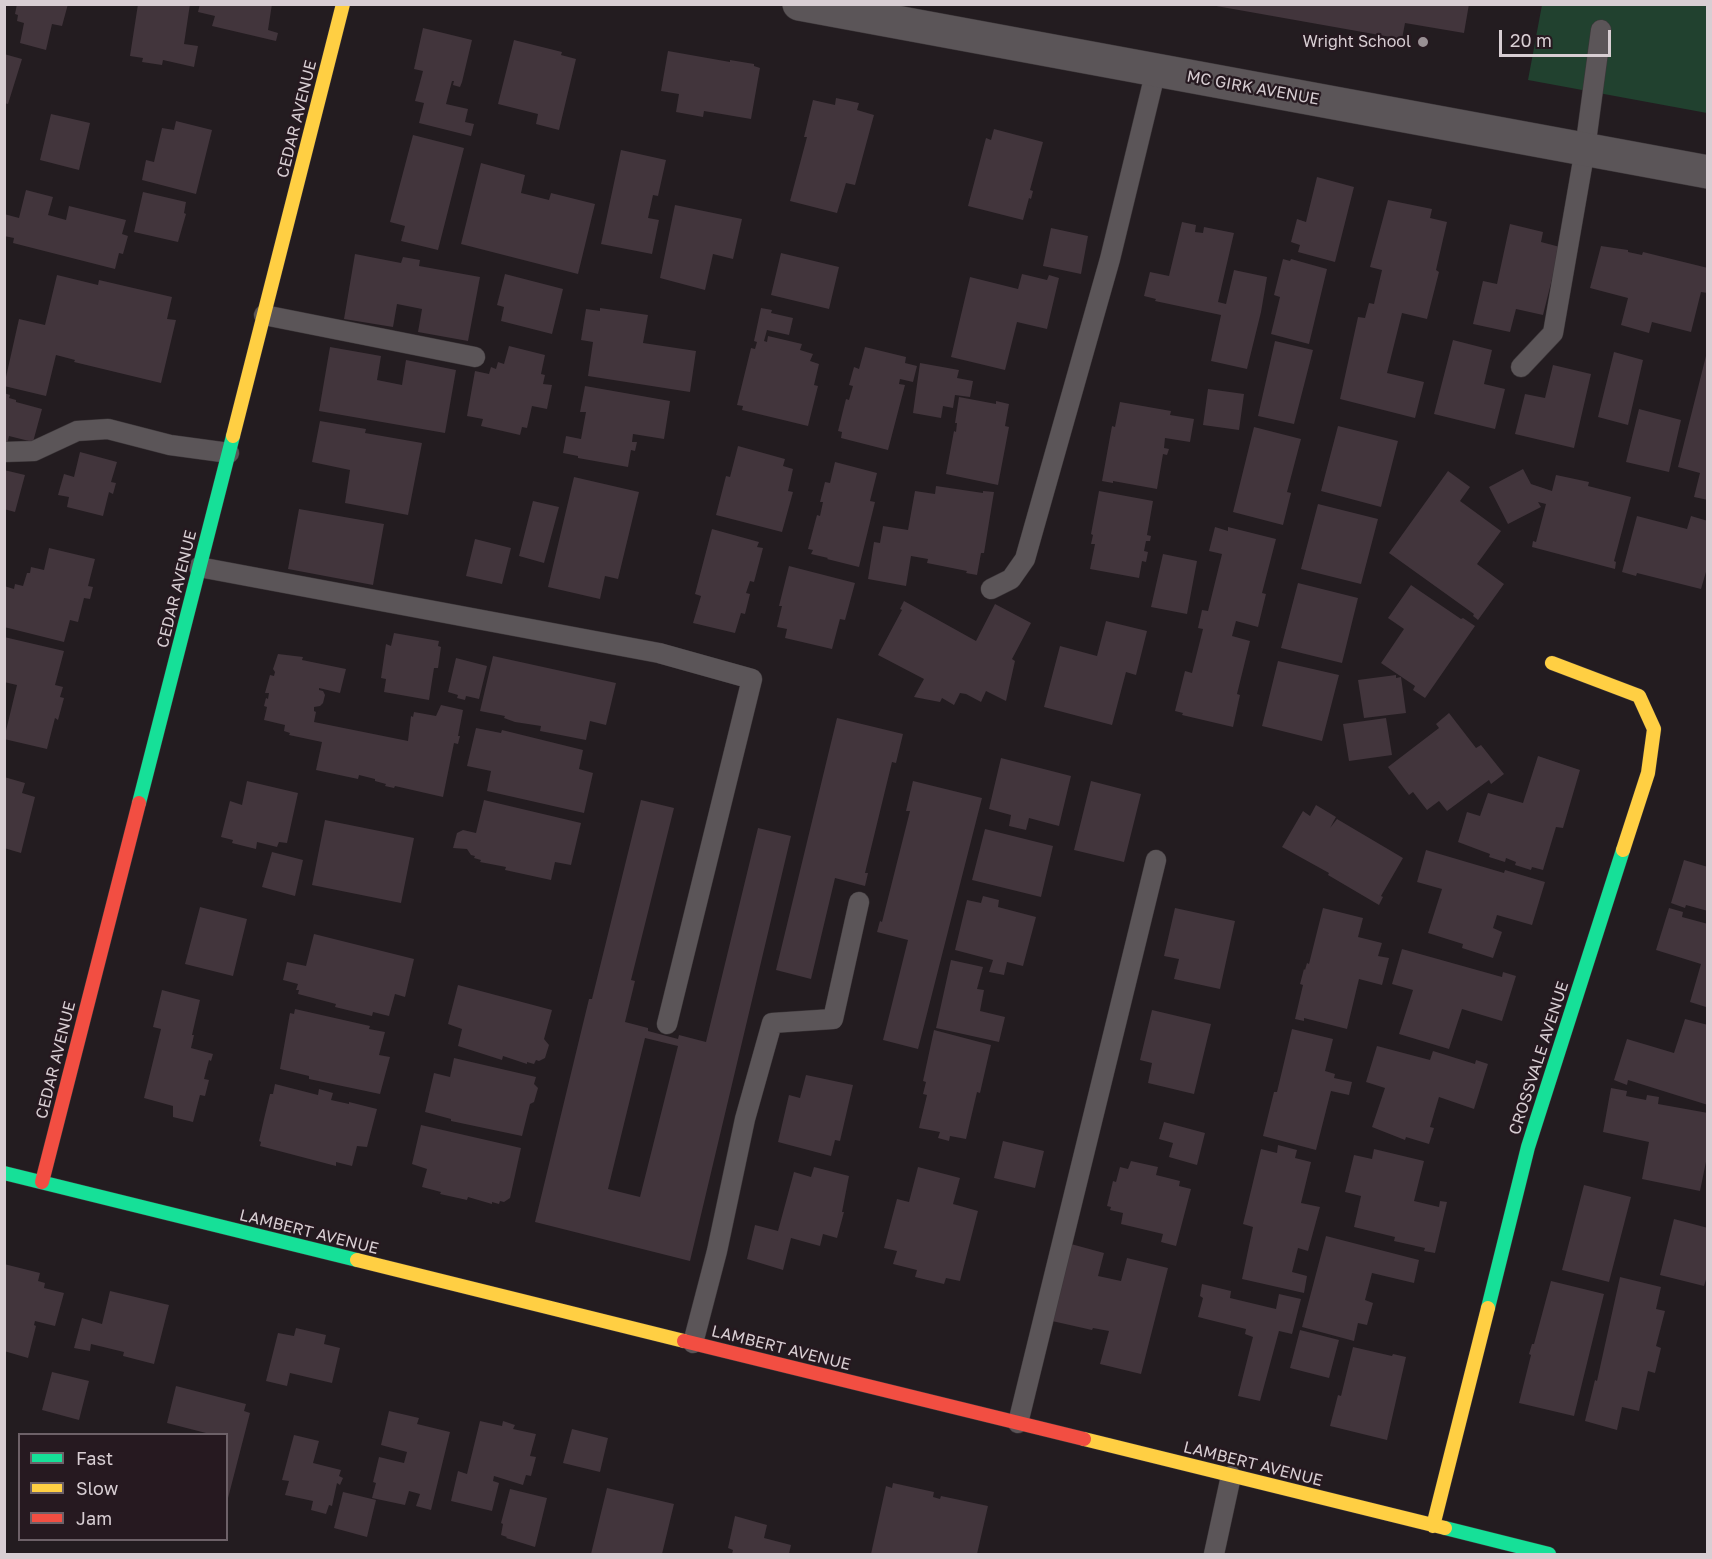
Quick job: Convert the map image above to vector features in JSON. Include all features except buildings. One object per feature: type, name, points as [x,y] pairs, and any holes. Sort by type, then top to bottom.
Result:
[{"type":"street","name":"CEDAR AVENUE","points":[[42,1182],[343,4]]},
{"type":"street","name":"MC GIRK AVENUE","points":[[799,4],[1707,171]]},
{"type":"street","name":"CROSSVALE AVENUE","points":[[1433,1526],[1528,1147],[1648,773],[1654,729],[1638,696],[1552,663]]},
{"type":"street","name":"LAMBERT AVENUE","points":[[4,1173],[1549,1554]]},
{"type":"lane","points":[[1521,367],[1553,333],[1585,149],[1601,30]]},
{"type":"lane","points":[[991,590],[1011,579],[1025,559],[1110,259],[1155,70]]},
{"type":"lane","points":[[264,315],[475,357]]},
{"type":"lane","points":[[4,452],[34,451],[76,431],[108,429],[170,445],[229,453]]},
{"type":"lane","points":[[199,567],[659,653],[752,679],[667,1024]]},
{"type":"lane","points":[[1018,1423],[1156,860]]},
{"type":"lane","points":[[693,1343],[717,1251],[745,1119],[772,1023],[833,1018],[859,902]]},
{"type":"lane","points":[[1214,1554],[1232,1476]]},
{"type":"green space","points":[[1542,5],[1707,5],[1707,113],[1528,80]]},
{"type":"traffic: fast","points":[[139,803],[233,436]]},
{"type":"traffic: fast","points":[[1488,1308],[1528,1147],[1623,850]]},
{"type":"traffic: fast","points":[[4,1173],[357,1260]]},
{"type":"traffic: fast","points":[[1445,1528],[1549,1554]]},
{"type":"traffic: slow","points":[[233,436],[343,4]]},
{"type":"traffic: slow","points":[[1552,663],[1639,696],[1654,729],[1648,773],[1623,850]]},
{"type":"traffic: slow","points":[[357,1260],[684,1341]]},
{"type":"traffic: slow","points":[[1433,1526],[1488,1308]]},
{"type":"traffic: slow","points":[[1084,1439],[1445,1528]]},
{"type":"traffic: jam","points":[[42,1182],[139,803]]},
{"type":"traffic: jam","points":[[684,1341],[1084,1439]]},
{"type":"place","name":"Wright School","points":[[1423,42]]}]
